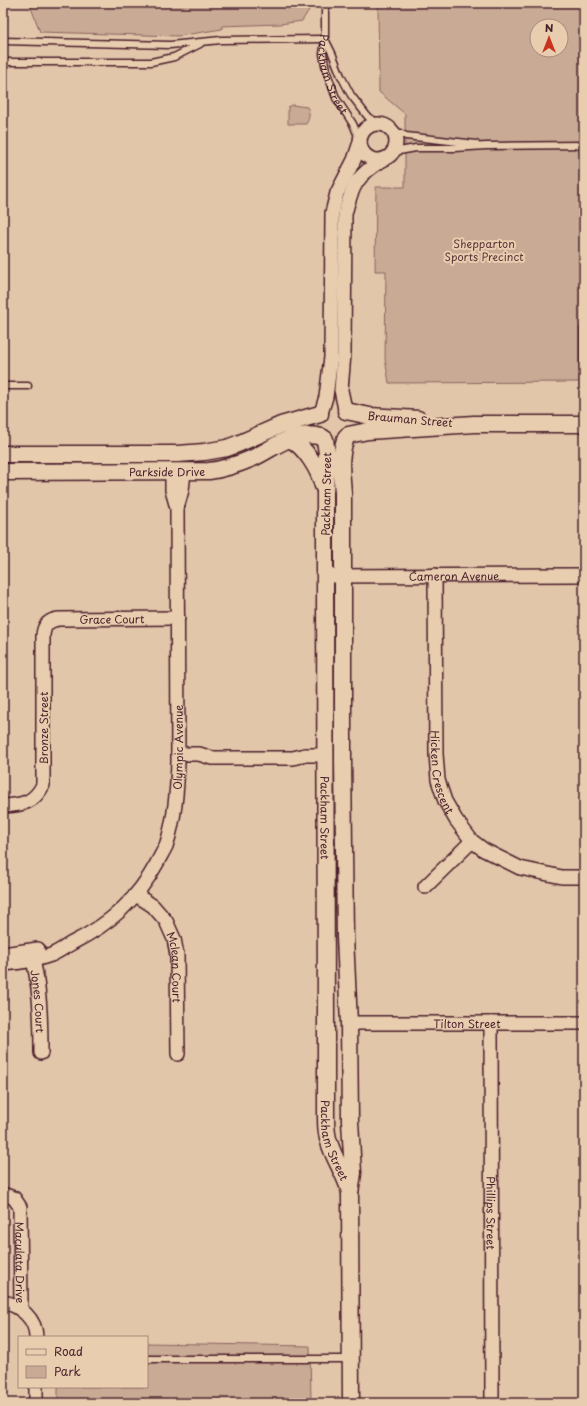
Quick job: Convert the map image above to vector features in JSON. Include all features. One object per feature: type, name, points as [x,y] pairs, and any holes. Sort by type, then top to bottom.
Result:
[{"type":"street","name":"Packham Street","points":[[320,414],[326,397],[331,357],[332,213],[337,193],[354,160],[363,132],[368,127],[374,125],[386,126]]},
{"type":"street","points":[[346,410],[333,406],[326,408],[320,414],[317,425],[318,430],[324,438],[336,442],[347,436],[352,428],[351,417],[346,410],[341,390],[344,354],[345,214],[351,194],[362,175],[369,168],[393,152],[396,143],[394,134],[386,126]]},
{"type":"street","name":"Packham Street","points":[[360,142],[362,150],[367,157],[375,160],[386,158]]},
{"type":"street","name":"Brauman Street","points":[[346,410],[410,423],[584,424]]},
{"type":"street","name":"Parkside Drive","points":[[3,454],[178,454],[204,452],[227,448],[280,425],[320,414]]},
{"type":"street","name":"Brauman Street","points":[[347,436],[410,423]]},
{"type":"street","name":"Parkside Drive","points":[[3,472],[209,471],[228,468],[290,439],[304,435],[324,438]]},
{"type":"street","name":"Packham Street","points":[[347,436],[341,458],[344,576],[343,759],[345,937],[349,1023],[350,1121],[354,1173],[350,1193],[351,1403]]},
{"type":"street","name":"Packham Street","points":[[324,438],[327,454],[325,493],[326,1132],[334,1154],[346,1179],[350,1193]]},
{"type":"street","points":[[290,439],[300,445],[316,468],[322,479],[325,493]]},
{"type":"street","points":[[178,454],[178,472]]},
{"type":"street","name":"Olympic Avenue","points":[[3,964],[72,943],[88,935],[107,922],[123,909],[136,895],[152,873],[165,847],[173,820],[177,794],[177,508],[182,490],[178,472]]},
{"type":"street","name":"Hicken Crescent","points":[[435,575],[436,754],[438,780],[445,801],[456,820],[472,842],[484,850],[520,868],[562,877],[584,877]]},
{"type":"street","name":"Cameron Avenue","points":[[325,576],[584,576]]},
{"type":"street","name":"Grace Court","points":[[47,624],[59,619],[178,618]]},
{"type":"street","name":"Bronze Street","points":[[3,806],[23,804],[32,800],[38,795],[43,786],[43,635],[47,624]]},
{"type":"street","points":[[178,758],[199,762],[212,758],[293,758],[305,755],[325,759],[343,759]]},
{"type":"street","points":[[425,887],[472,842]]},
{"type":"street","name":"Mclean Court","points":[[136,895],[153,906],[166,921],[174,939],[177,955],[178,1054]]},
{"type":"street","name":"Olympic Avenue","points":[[3,954],[32,954]]},
{"type":"street","name":"Jones Court","points":[[32,954],[37,987],[41,1053]]},
{"type":"street","points":[[326,1024],[349,1023]]},
{"type":"street","name":"Tilton Street","points":[[349,1023],[584,1023]]},
{"type":"street","name":"Phillips Street","points":[[491,1023],[492,1403]]},
{"type":"street","name":"Maculata Drive","points":[[3,1194],[14,1198],[20,1207],[21,1309],[35,1326],[36,1336]]},
{"type":"street","points":[[3,1302],[11,1303],[21,1309]]},
{"type":"street","points":[[36,1388],[36,1403]]},
{"type":"lane","points":[[3,41],[170,45],[209,41],[257,39],[325,39],[325,3]]},
{"type":"lane","name":"Packham Street","points":[[325,39],[351,95],[368,117],[386,126]]},
{"type":"lane","name":"Packham Street","points":[[325,39],[323,54],[327,75],[336,98],[353,124],[360,142]]},
{"type":"lane","points":[[3,62],[155,62],[174,57],[209,41]]},
{"type":"lane","points":[[386,126],[406,136],[486,146]]},
{"type":"lane","points":[[386,158],[399,151],[413,148],[584,145]]},
{"type":"lane","points":[[584,329],[584,393]]},
{"type":"lane","points":[[3,386],[28,386]]},
{"type":"lane","points":[[148,1359],[351,1359]]},
{"type":"green space","points":[[3,3],[312,3],[312,5],[302,21],[280,24],[222,26],[222,29],[178,36],[40,32],[30,5],[3,5]]},
{"type":"green space","name":"Shepparton Sports Precinct","points":[[378,3],[584,3],[584,382],[389,383],[385,359],[386,271],[375,271],[376,187],[405,187],[405,114],[379,92]]},
{"type":"green space","points":[[292,105],[307,107],[309,115],[306,124],[288,124],[288,107]]},
{"type":"green space","points":[[148,1343],[310,1346],[311,1403],[58,1403],[58,1388],[148,1388]]}]
